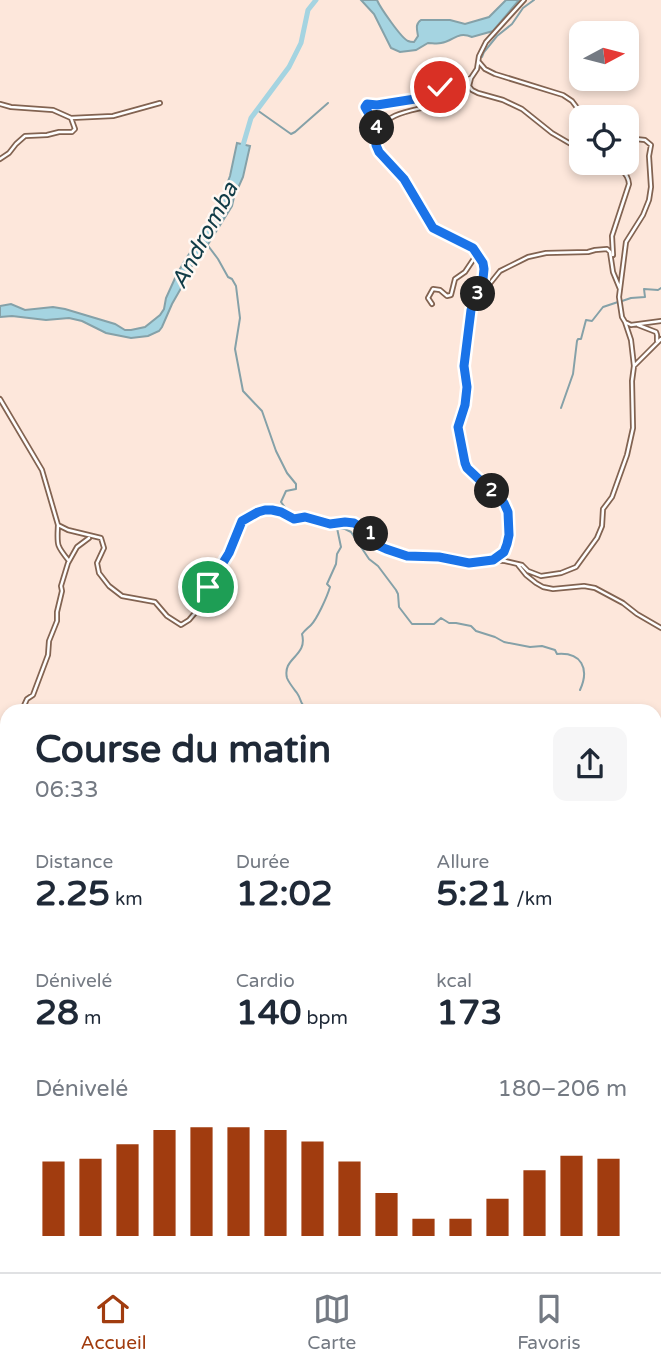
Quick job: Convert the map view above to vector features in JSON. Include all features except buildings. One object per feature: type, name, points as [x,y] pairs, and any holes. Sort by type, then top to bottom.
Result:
[{"type":"street","points":[[524,0],[486,42],[470,86],[478,93],[496,97],[522,109],[569,143]]},
{"type":"street","points":[[479,62],[495,74],[563,95],[575,105]]},
{"type":"street","points":[[471,78],[424,93],[415,99],[367,104],[366,110],[376,120],[376,145],[379,152],[404,179],[433,228],[467,244],[483,263],[483,279],[474,303],[464,366],[467,387],[465,405],[458,427],[467,468],[504,503],[508,512],[507,544],[504,552],[493,560]]},
{"type":"street","points":[[376,135],[387,120],[400,113],[438,104],[470,86]]},
{"type":"street","points":[[0,104],[53,110],[71,118],[113,116],[160,103]]},
{"type":"street","points":[[0,159],[25,136],[72,132],[75,129],[71,118]]},
{"type":"street","points":[[58,525],[101,538],[104,548],[97,564],[109,586],[122,596],[155,603],[167,616],[181,625],[190,620],[200,607],[208,587],[229,553],[242,521],[265,510],[281,512],[294,519],[305,517],[330,524],[354,523],[370,533],[377,545],[407,556],[439,557],[469,563],[493,560],[509,562],[541,576],[576,567],[597,538],[602,526],[603,509],[610,502],[628,455],[633,428],[634,366],[631,340],[622,317],[619,297],[626,242],[647,208],[651,187],[651,145],[639,139]]},
{"type":"street","points":[[611,258],[612,236],[629,184],[626,175]]},
{"type":"street","points":[[474,303],[499,271],[528,257],[546,253],[588,253],[607,249],[611,252],[613,272],[620,289]]},
{"type":"street","points":[[432,304],[428,298],[433,289],[447,296],[451,295],[455,279],[465,272],[477,254]]},
{"type":"street","points":[[635,324],[661,321]]},
{"type":"street","points":[[625,322],[656,332],[656,343]]},
{"type":"street","points":[[634,366],[661,339]]},
{"type":"street","points":[[0,399],[42,470],[58,525],[59,550],[69,561]]},
{"type":"street","points":[[25,704],[33,695],[48,655],[49,640],[57,621],[61,586],[69,561],[77,547],[90,536]]},
{"type":"street","points":[[518,565],[526,575],[543,587],[595,588],[624,603],[661,628]]},
{"type":"water","points":[[361,0],[377,0],[401,34],[408,41],[414,42],[418,36],[417,25],[421,20],[450,20],[465,24],[489,17],[506,0],[519,0],[493,31],[472,37],[459,36],[445,42],[428,43],[416,50],[400,52],[391,48],[374,14]]},
{"type":"water","points":[[237,143],[250,146],[243,177],[232,206],[189,270],[159,331],[148,336],[131,338],[106,333],[82,321],[69,318],[46,320],[0,317],[0,306],[11,304],[25,310],[53,307],[65,309],[115,324],[125,330],[145,327],[164,309],[176,276],[220,202],[230,176]]},
{"type":"waterway","name":"Andromba","points":[[241,152],[251,118],[289,67],[301,43],[308,10],[316,0]]},
{"type":"waterway","points":[[482,57],[497,36],[534,0]]},
{"type":"waterway","points":[[257,110],[291,134],[328,103]]},
{"type":"waterway","points":[[206,243],[236,286],[240,318],[235,349],[243,391],[262,411],[276,451],[296,484],[296,489],[286,491],[281,502],[290,514],[298,517]]},
{"type":"waterway","points":[[622,301],[645,297],[644,289],[661,288]]},
{"type":"waterway","points":[[561,408],[573,374],[577,341],[581,339],[586,320],[592,321],[603,307],[618,302]]},
{"type":"waterway","points":[[301,519],[330,529],[337,528],[341,547],[327,584],[330,587],[324,602],[313,622],[302,634],[301,648],[286,671],[289,682],[303,704]]},
{"type":"waterway","points":[[337,528],[351,532],[369,559],[378,566],[396,590],[399,607],[412,624],[434,624],[441,618],[449,623],[471,626],[476,631],[504,642],[530,647],[542,646],[555,650],[557,654],[572,656],[583,668],[580,690]]},
{"type":"route","points":[[208,587],[229,553],[242,521],[265,510],[281,512],[294,519],[305,517],[330,524],[354,523],[370,533],[377,545],[407,556],[439,557],[469,563],[493,560],[504,552],[509,535],[508,512],[504,503],[467,468],[458,427],[465,405],[467,387],[464,366],[471,310],[483,279],[483,263],[473,248],[433,228],[404,179],[379,152],[376,145],[376,120],[365,107],[367,104],[415,99],[440,87]]}]
